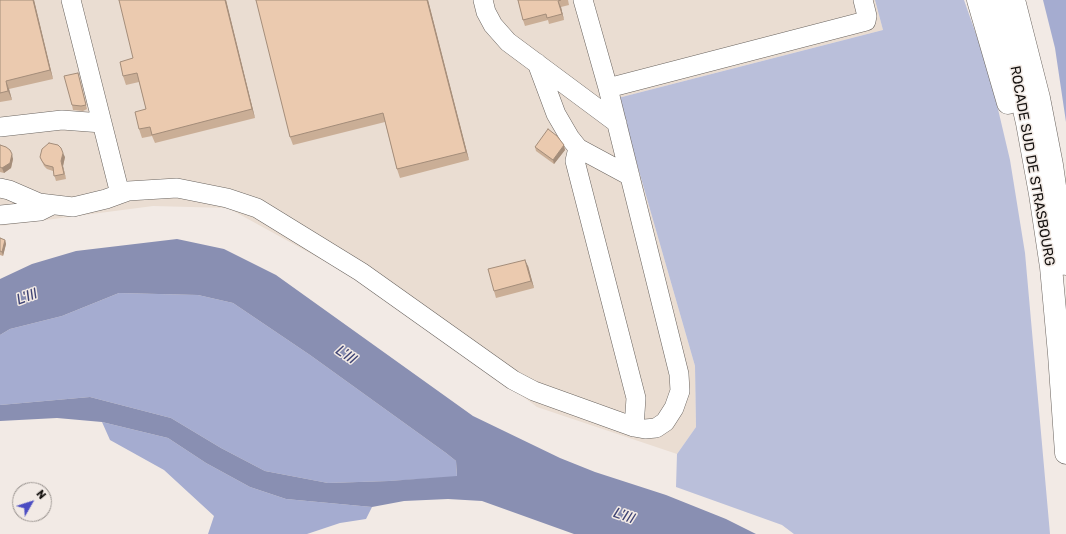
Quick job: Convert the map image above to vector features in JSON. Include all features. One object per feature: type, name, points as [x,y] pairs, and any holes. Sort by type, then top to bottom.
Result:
[{"type":"highway","points":[[978,0],[999,69],[1021,155],[1036,235],[1058,266]]},
{"type":"highway","name":"ROCADE SUD DE STRASBOURG","points":[[997,0],[1011,53],[1027,124],[1040,194],[1058,266]]},
{"type":"highway","name":"ROCADE SUD DE STRASBOURG","points":[[1014,0],[1039,98],[1052,165],[1058,266],[1059,354],[1066,453]]},
{"type":"highway","points":[[1028,0],[1048,96],[1052,165]]},
{"type":"lane","points":[[71,0],[120,194]]},
{"type":"lane","points":[[483,0],[486,12],[499,33],[508,42],[617,123]]},
{"type":"lane","points":[[0,188],[9,190],[39,203],[73,207],[128,191],[177,188],[227,198],[257,208],[361,272],[513,380],[534,391],[634,427],[645,429],[656,428],[665,422],[674,408],[680,391],[679,374],[617,123],[584,0]]},
{"type":"lane","points":[[608,88],[866,21],[868,16],[863,0]]},
{"type":"lane","points":[[537,63],[556,114],[570,138],[578,148],[630,176]]},
{"type":"lane","points":[[0,127],[62,120],[102,123]]},
{"type":"lane","points":[[578,148],[575,161],[636,398],[634,427]]},
{"type":"lane","points":[[0,215],[40,211],[52,205]]},
{"type":"shaded area","points":[[0,0],[875,0],[883,30],[618,98],[695,366],[696,427],[677,454],[537,407],[388,296],[228,208],[153,206],[0,226]]},
{"type":"shaded area","points":[[875,0],[964,0],[989,71],[1010,160],[1025,253],[1050,534],[794,534],[782,525],[676,487],[677,454],[696,427],[695,366],[618,98],[883,30]]},
{"type":"shaded area","points":[[1043,0],[1066,0],[1066,122],[1055,48]]},
{"type":"shaded area","points":[[119,293],[198,295],[233,303],[310,355],[446,453],[456,461],[457,477],[328,483],[265,471],[221,448],[171,418],[90,397],[0,405],[0,335],[10,329],[62,316]]},
{"type":"shaded area","points":[[102,422],[168,438],[206,463],[250,487],[286,499],[372,507],[366,519],[340,523],[307,534],[208,534],[214,516],[164,470],[110,440]]},
{"type":"water","name":"L'Ill","points":[[177,239],[224,249],[276,275],[473,416],[560,458],[595,472],[666,495],[726,519],[756,534],[574,534],[482,501],[448,499],[404,501],[372,507],[286,499],[250,487],[206,463],[168,438],[102,422],[57,418],[0,421],[0,405],[90,397],[171,418],[221,448],[265,471],[328,483],[389,481],[457,476],[456,461],[446,453],[310,355],[233,303],[198,295],[119,293],[62,316],[10,329],[0,335],[0,279],[32,264],[76,251]]},
{"type":"building","points":[[0,0],[33,0],[50,70],[6,81],[8,91],[0,93]]},
{"type":"building","points":[[119,0],[225,0],[252,109],[152,135],[150,127],[139,129],[135,112],[146,109],[137,73],[123,76],[120,62],[133,58]]},
{"type":"building","points":[[256,0],[427,0],[466,152],[397,169],[383,113],[290,137]]},
{"type":"building","points":[[518,0],[561,0],[558,1],[562,14],[547,18],[546,14],[523,20]]},
{"type":"building","points":[[78,73],[86,105],[81,106],[72,105],[64,76]]},
{"type":"building","points":[[548,129],[557,136],[564,145],[553,160],[535,147]]},
{"type":"building","points":[[49,143],[58,145],[61,148],[63,153],[61,161],[64,174],[54,176],[53,167],[45,165],[40,157],[42,149]]},
{"type":"building","points":[[0,145],[10,150],[12,154],[10,163],[2,168],[0,167]]},
{"type":"building","points":[[0,238],[5,240],[2,252],[0,251]]},
{"type":"building","points":[[525,260],[531,281],[494,291],[488,269]]}]
